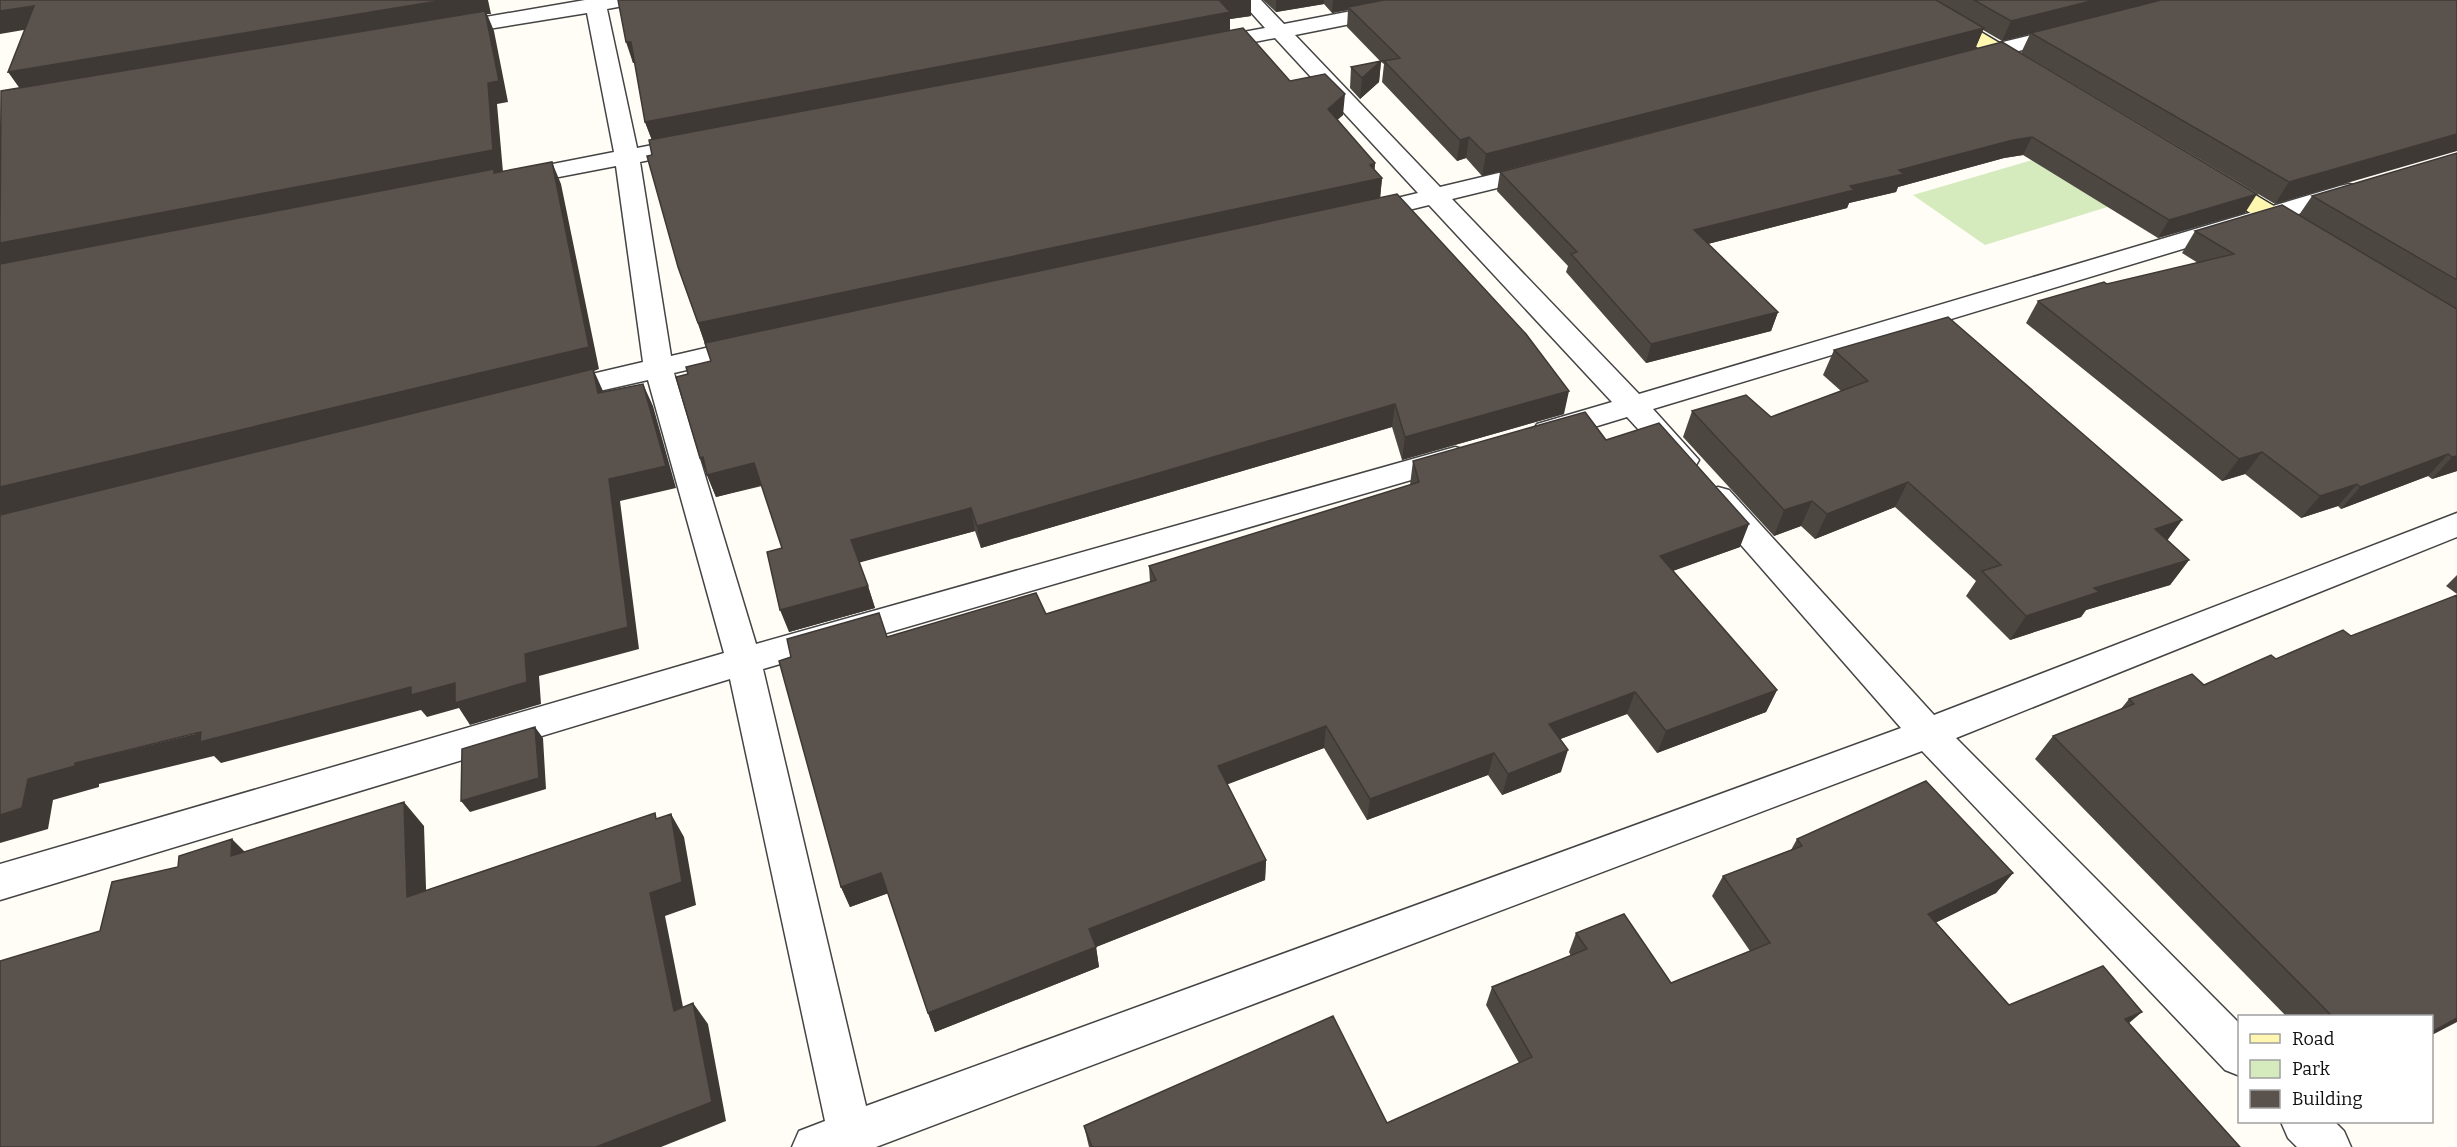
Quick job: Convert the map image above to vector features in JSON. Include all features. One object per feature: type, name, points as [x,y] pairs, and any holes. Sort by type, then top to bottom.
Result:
[{"type":"main road","points":[[1913,0],[2047,80]]},
{"type":"main road","points":[[2189,166],[2320,244]]},
{"type":"street","points":[[1250,0],[1636,406],[1928,733],[2238,1053]]},
{"type":"street","points":[[1186,50],[1441,0]]},
{"type":"street","points":[[421,34],[606,2],[658,366],[744,661],[852,1140]]},
{"type":"street","points":[[1939,65],[2097,25]]},
{"type":"street","points":[[488,184],[720,139]]},
{"type":"street","points":[[1345,217],[1438,197],[1563,164]]},
{"type":"street","points":[[1521,438],[1636,406],[2380,182]]},
{"type":"street","points":[[531,398],[658,366],[774,341]]},
{"type":"street","points":[[0,882],[744,661],[1487,448]]},
{"type":"street","points":[[815,1147],[852,1140],[1928,733],[2457,524]]},
{"type":"street","points":[[2305,1123],[2328,1147]]},
{"type":"green space","points":[[2046,156],[2120,203],[1985,245],[1913,195]]},
{"type":"building","points":[[0,0],[444,0],[8,72],[34,6],[0,11]]},
{"type":"building","points":[[618,0],[1226,0],[1220,1],[1230,12],[645,122],[631,42],[626,42]]},
{"type":"building","points":[[1384,0],[1936,0],[1984,28],[1486,154],[1469,137],[1460,140],[1384,61],[1400,58],[1348,7]]},
{"type":"building","points":[[1974,0],[2095,0],[2011,21]]},
{"type":"building","points":[[2161,0],[2457,0],[2457,134],[2289,182],[2031,33]]},
{"type":"building","points":[[485,11],[499,81],[488,83],[493,150],[0,243],[1,91]]},
{"type":"building","points":[[1243,28],[1290,81],[1325,74],[1345,94],[1328,109],[1375,163],[1370,165],[1382,178],[698,323],[678,267],[647,156],[652,155],[649,140]]},
{"type":"building","points":[[2002,42],[2257,194],[2169,220],[2032,137],[2013,140],[1899,170],[1904,174],[1850,186],[1854,190],[1694,230],[1778,312],[1651,344],[1571,254],[1577,252],[1500,172]]},
{"type":"building","points":[[1381,61],[1362,78],[1351,67]]},
{"type":"building","points":[[2457,153],[2457,280],[2312,196]]},
{"type":"building","points":[[552,162],[589,347],[0,487],[0,264],[494,169],[494,173]]},
{"type":"building","points":[[1397,194],[1526,334],[1569,391],[1405,437],[1395,404],[977,526],[971,508],[851,540],[868,586],[780,610],[767,552],[782,548],[754,463],[707,475],[703,457],[700,458],[676,377],[688,374],[686,367],[711,361],[705,343]]},
{"type":"building","points":[[2282,205],[2457,309],[2457,456],[2452,457],[2448,454],[2360,487],[2357,484],[2320,496],[2262,452],[2239,459],[2038,301],[2104,282],[2107,284],[2234,254],[2195,231]]},
{"type":"building","points":[[1948,317],[2182,520],[2155,529],[2189,560],[2094,588],[2099,592],[2026,616],[1982,571],[2001,565],[1908,482],[1827,514],[1812,501],[1784,510],[1692,411],[1746,395],[1771,417],[1868,381],[1834,350]]},
{"type":"building","points":[[593,369],[598,393],[643,384],[666,466],[609,479],[628,627],[525,654],[527,682],[455,703],[455,683],[411,695],[411,687],[200,742],[201,732],[75,763],[75,766],[28,779],[22,808],[0,815],[0,515]]},
{"type":"building","points":[[1585,412],[1606,440],[1659,423],[1749,524],[1660,556],[1777,690],[1666,731],[1635,692],[1549,724],[1568,750],[1508,774],[1494,753],[1370,799],[1326,726],[1218,766],[1266,860],[1089,929],[1096,947],[928,1013],[881,873],[841,887],[779,661],[791,657],[787,639],[879,613],[887,637],[1036,593],[1046,614],[1156,580],[1149,566],[1419,482],[1413,461]]},
{"type":"building","points":[[2457,595],[2457,1018],[2433,1031],[2433,1015],[2331,1015],[2053,736],[2134,704],[2129,699],[2192,674],[2204,685],[2271,655],[2276,659],[2343,630],[2351,636]]},
{"type":"building","points":[[535,727],[539,778],[461,801],[462,749]]},
{"type":"building","points":[[1926,781],[2013,873],[1928,914],[2009,1005],[2103,966],[2142,1012],[2125,1019],[2240,1147],[1092,1147],[1084,1126],[1333,1016],[1387,1123],[1532,1057],[1492,987],[1587,949],[1576,933],[1624,914],[1671,983],[1770,943],[1723,876],[1802,846],[1797,839]]},
{"type":"building","points":[[404,802],[407,897],[655,813],[656,819],[671,814],[682,882],[650,893],[674,1011],[693,1003],[712,1102],[596,1147],[0,1147],[0,961],[100,931],[112,882],[178,867],[179,856],[232,839],[231,856]]}]
